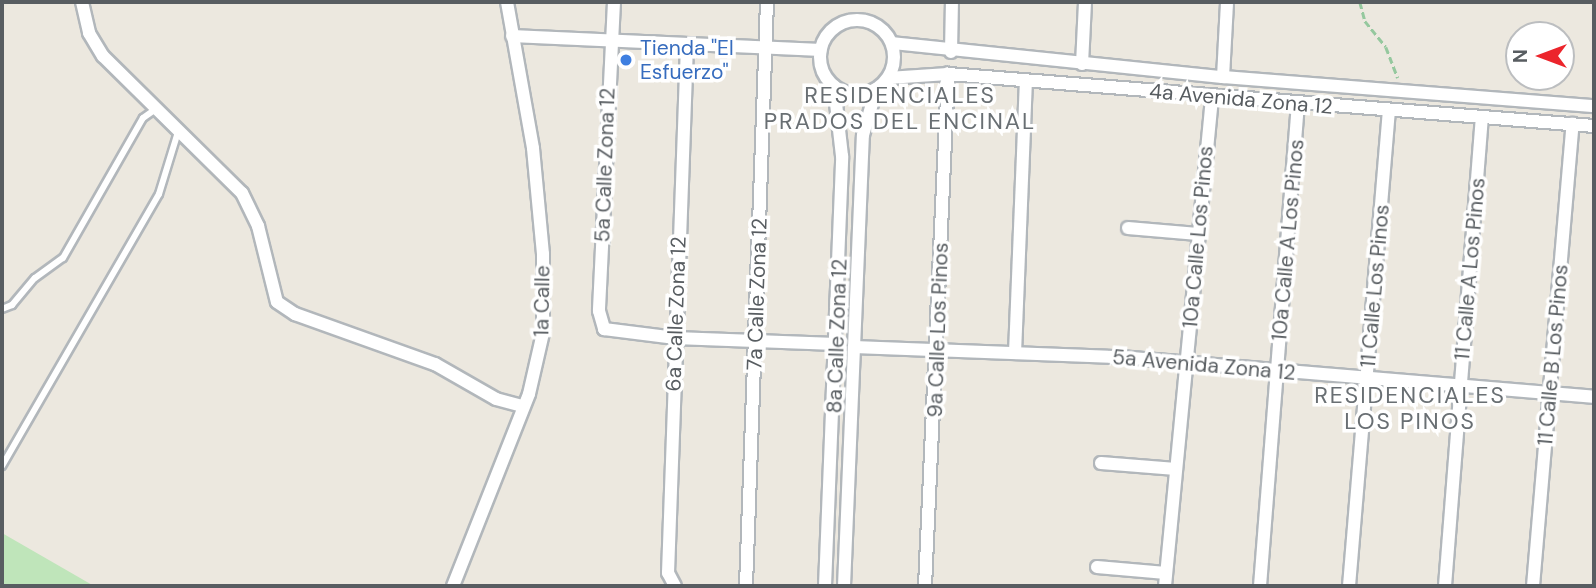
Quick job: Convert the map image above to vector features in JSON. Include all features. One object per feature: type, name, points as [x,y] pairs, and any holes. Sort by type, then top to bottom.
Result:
[{"type":"street","points":[[82,2],[92,42],[178,132],[224,170],[242,193],[258,226],[272,293],[285,308],[435,364],[496,400],[523,406]]},
{"type":"street","name":"1a Calle","points":[[453,586],[523,406],[540,354],[545,284],[533,148],[507,2]]},
{"type":"street","name":"5a Calle Zona 12","points":[[614,2],[599,311],[604,329],[675,338]]},
{"type":"street","name":"7a Calle Zona 12","points":[[746,586],[767,2]]},
{"type":"street","points":[[951,52],[952,2]]},
{"type":"street","points":[[1082,64],[1084,2]]},
{"type":"street","points":[[1223,76],[1227,2]]},
{"type":"street","points":[[854,20],[877,25],[892,43],[895,55],[888,78],[876,90],[854,94],[834,86],[822,70],[821,50],[832,29],[854,20]]},
{"type":"street","points":[[512,36],[821,50]]},
{"type":"street","name":"4a Avenida Zona 12","points":[[892,43],[951,52],[1082,64],[1594,106]]},
{"type":"street","name":"6a Calle Zona 12","points":[[673,585],[675,338],[687,44]]},
{"type":"street","name":"4a Avenida Zona 12","points":[[888,78],[948,74],[1594,126]]},
{"type":"street","name":"9a Calle Los Pinos","points":[[925,586],[938,349],[948,74]]},
{"type":"street","points":[[1015,353],[1026,82]]},
{"type":"street","name":"8a Calle Zona 12","points":[[825,586],[842,140],[834,86]]},
{"type":"street","name":"8a Calle Zona 12","points":[[844,586],[863,135],[876,90]]},
{"type":"street","name":"10a Calle Los Pinos","points":[[1166,580],[1212,96]]},
{"type":"street","name":"10a Calle A Los Pinos","points":[[1260,586],[1298,103]]},
{"type":"street","name":"11 Calle Los Pinos","points":[[1349,586],[1389,111]]},
{"type":"street","name":"11 Calle A Los Pinos","points":[[1445,586],[1482,119]]},
{"type":"street","name":"11 Calle B Los Pinos","points":[[1533,586],[1573,124]]},
{"type":"street","points":[[1128,228],[1198,234]]},
{"type":"street","points":[[675,338],[836,344]]},
{"type":"street","name":"5a Avenida Zona 12","points":[[854,347],[1186,363],[1594,397]]},
{"type":"street","points":[[1101,463],[1176,469]]},
{"type":"street","points":[[1097,567],[1166,580]]},
{"type":"lane","points":[[2,309],[12,305],[35,278],[63,258],[143,118],[156,109]]},
{"type":"lane","points":[[2,466],[159,194],[178,132]]},
{"type":"path","points":[[1360,2],[1365,21],[1387,47],[1400,92]]},
{"type":"green space","points":[[2,533],[94,586],[2,586]]},
{"type":"place","name":"Tienda \"El Esfuerzo\"","points":[[626,60]]},
{"type":"district","name":"RESIDENCIALES PRADOS DEL ENCINAL","points":[[900,108]]},
{"type":"district","name":"RESIDENCIALES LOS PINOS","points":[[1410,408]]}]
